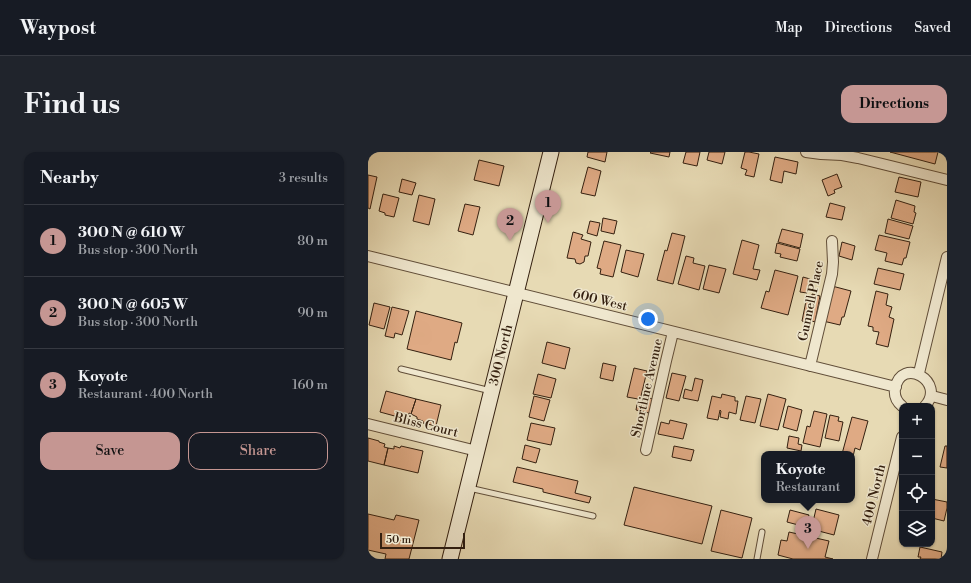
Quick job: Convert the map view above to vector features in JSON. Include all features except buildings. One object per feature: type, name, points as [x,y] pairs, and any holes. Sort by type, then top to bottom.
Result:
[{"type":"street","name":"300 North","points":[[450,559],[551,152]]},
{"type":"street","points":[[806,152],[858,158],[947,180]]},
{"type":"street","name":"Gunnell Place","points":[[810,366],[832,274],[832,241]]},
{"type":"street","name":"600 West","points":[[368,256],[896,387]]},
{"type":"street","points":[[919,373],[947,257]]},
{"type":"street","name":"Shortline Avenue","points":[[646,450],[673,332]]},
{"type":"street","points":[[900,403],[895,392],[897,382],[904,375],[909,373],[919,373],[930,382],[932,387],[932,396],[928,403]]},
{"type":"street","points":[[932,396],[947,400]]},
{"type":"street","name":"Bliss Court","points":[[368,424],[477,451]]},
{"type":"street","name":"400 North","points":[[872,559],[902,439]]},
{"type":"lane","points":[[401,369],[492,391]]},
{"type":"lane","points":[[468,487],[593,516]]},
{"type":"lane","points":[[757,559],[762,532]]},
{"type":"place","name":"300 N @ 610 W","points":[[548,223]]},
{"type":"place","name":"300 N @ 605 W","points":[[510,241]]},
{"type":"place","name":"Koyote","points":[[808,549]]}]
